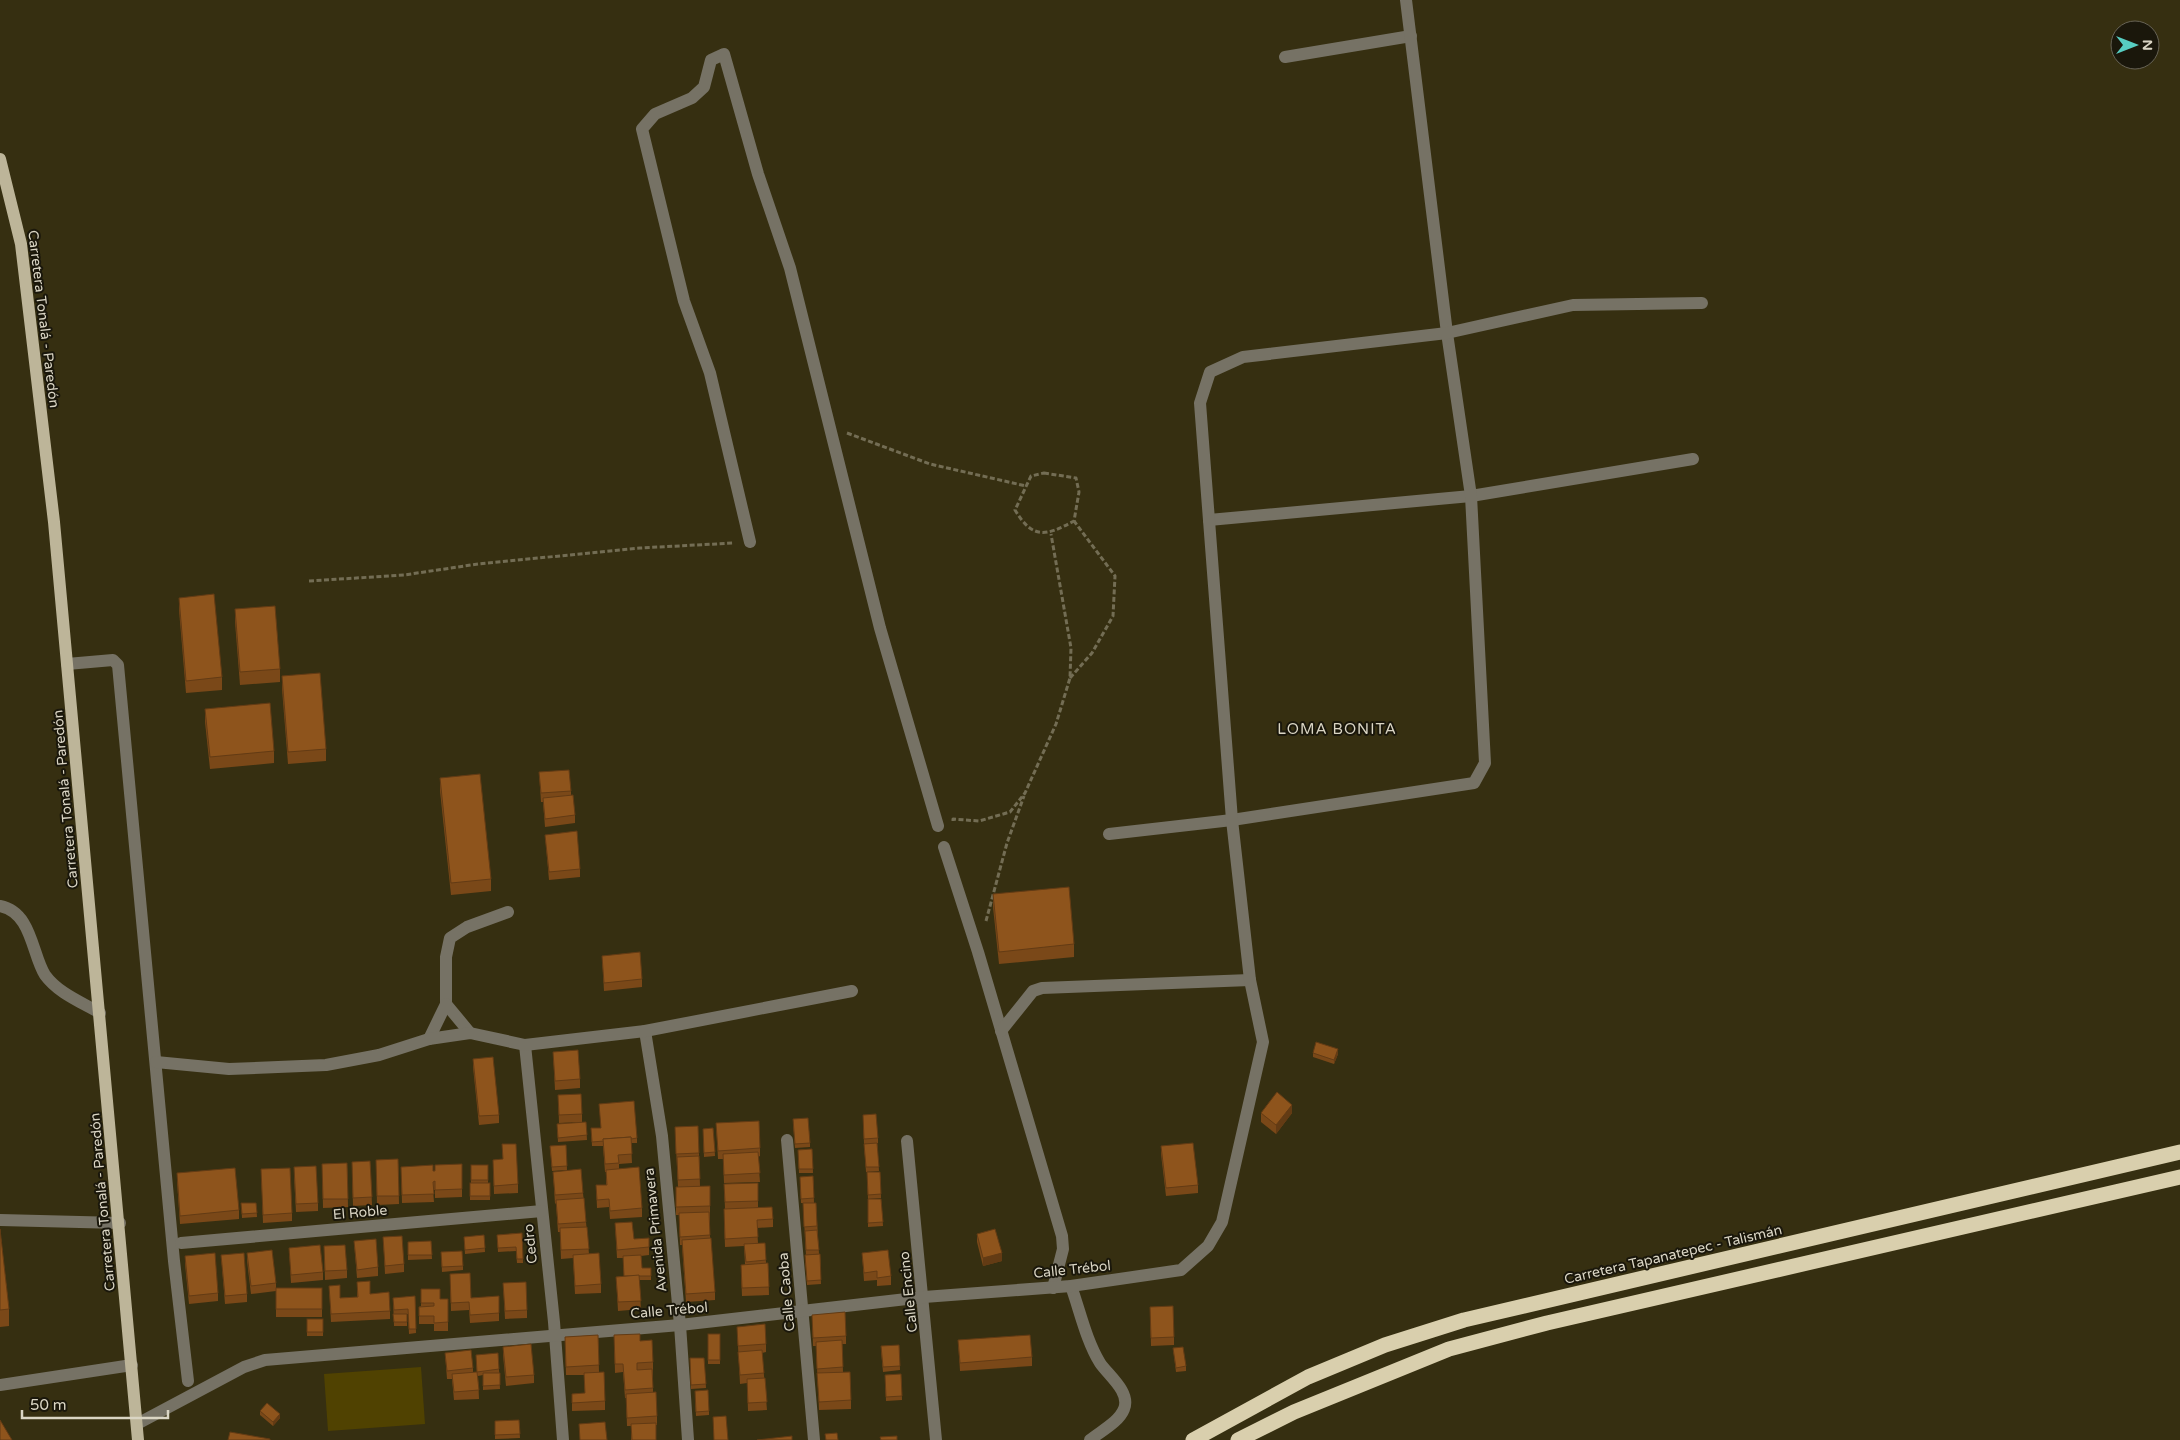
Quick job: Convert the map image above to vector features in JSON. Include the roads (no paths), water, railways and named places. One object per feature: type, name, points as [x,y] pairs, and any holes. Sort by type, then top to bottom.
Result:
[{"type":"highway","name":"Carretera Tapanatepec - Talismán","points":[[1193,1440],[1308,1377],[1385,1345],[1464,1320],[2180,1152]]},
{"type":"highway","points":[[1240,1439],[1294,1412],[1353,1387],[1458,1347],[1547,1323],[2180,1177]]},
{"type":"main road","name":"Carretera Tonalá - Paredón","points":[[0,159],[21,244],[54,522],[120,1223],[138,1440]]},
{"type":"street","points":[[1108,834],[1232,820],[1474,783],[1485,763],[1471,496],[1447,333],[1406,0]]},
{"type":"street","points":[[1285,57],[1410,36]]},
{"type":"street","points":[[750,542],[710,373],[684,301],[642,129],[655,114],[692,98],[704,87],[711,60],[724,54],[758,174],[790,268],[880,628],[938,826]]},
{"type":"street","name":"Calle Trébol","points":[[137,1424],[244,1367],[265,1360],[680,1325],[924,1297],[1053,1288],[1181,1270],[1208,1246],[1222,1222],[1263,1042],[1250,980],[1232,820],[1200,403],[1210,372],[1243,357],[1447,333],[1573,305],[1702,303]]},
{"type":"street","points":[[1209,520],[1471,496],[1693,459]]},
{"type":"street","points":[[67,664],[113,660],[118,665],[174,1261],[188,1381]]},
{"type":"street","points":[[944,847],[1002,1031],[1062,1236],[1063,1249],[1053,1288]]},
{"type":"street","points":[[0,906],[15,913],[24,924],[36,947],[45,974],[59,990],[100,1013]]},
{"type":"street","points":[[429,1039],[446,1004],[446,957],[450,938],[467,927],[508,912]]},
{"type":"street","points":[[1002,1031],[1033,990],[1042,988],[1250,980]]},
{"type":"street","points":[[156,1062],[229,1069],[326,1065],[379,1056],[429,1039],[470,1033],[525,1045],[645,1031],[852,990]]},
{"type":"street","points":[[446,1004],[470,1033]]},
{"type":"street","name":"Avenida Primavera","points":[[645,1031],[662,1136],[680,1325],[688,1440]]},
{"type":"street","name":"Cedro","points":[[525,1045],[563,1440]]},
{"type":"street","name":"Calle Caoba","points":[[787,1140],[814,1440]]},
{"type":"street","name":"Calle Encino","points":[[907,1141],[924,1297],[936,1440]]},
{"type":"street","name":"El Roble","points":[[182,1243],[542,1211]]},
{"type":"street","points":[[0,1220],[120,1223]]},
{"type":"street","points":[[1071,1286],[1093,1349],[1100,1363],[1124,1394],[1125,1407],[1120,1416],[1090,1440]]},
{"type":"street","points":[[0,1385],[132,1365]]},
{"type":"district","name":"LOMA BONITA","points":[[1337,729]]}]
